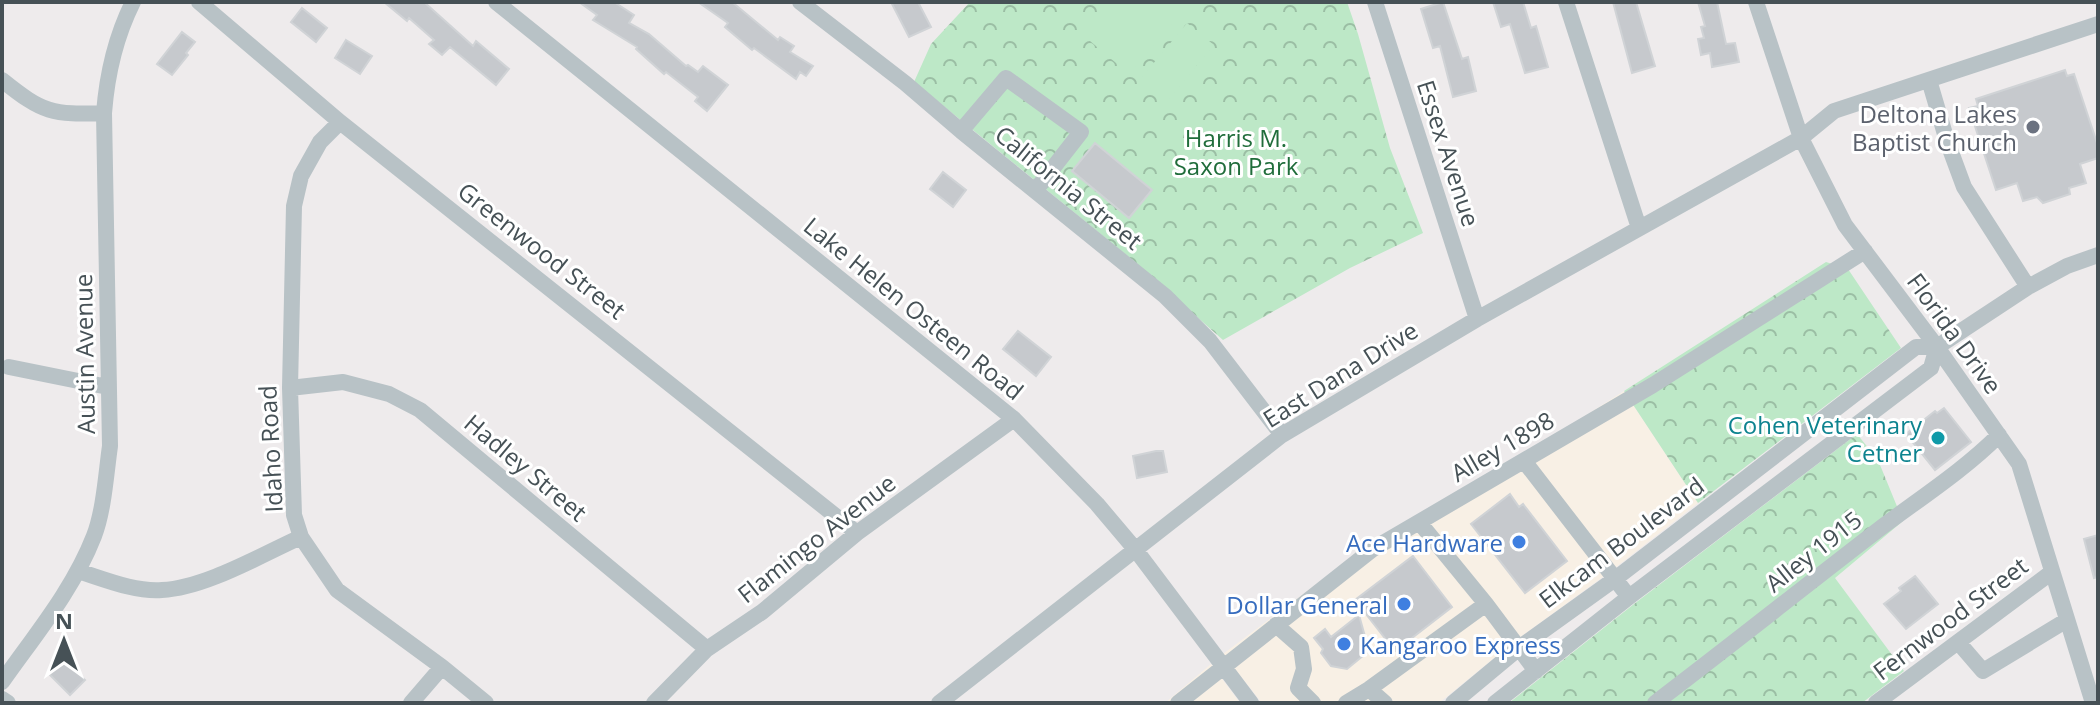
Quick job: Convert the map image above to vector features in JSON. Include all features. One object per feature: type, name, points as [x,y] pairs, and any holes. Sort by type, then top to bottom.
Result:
[{"type":"street","name":"Austin Avenue","points":[[2,682],[60,601],[95,534],[110,446],[104,113],[106,88],[120,34],[133,2]]},
{"type":"street","name":"Greenwood Street","points":[[199,2],[340,122],[857,533]]},
{"type":"street","name":"Lake Helen Osteen Road","points":[[496,2],[1014,419],[1097,504],[1135,549],[1251,703]]},
{"type":"street","name":"California Street","points":[[800,2],[820,8],[961,131],[1165,296],[1210,341],[1282,435]]},
{"type":"street","name":"Essex Avenue","points":[[1375,2],[1477,319]]},
{"type":"street","points":[[1566,2],[1639,228]]},
{"type":"street","name":"Florida Drive","points":[[1756,2],[1801,138],[1845,225],[1937,347],[2019,464],[2093,703]]},
{"type":"street","name":"East Dana Drive","points":[[939,703],[1282,435],[1477,319],[1801,138],[1834,111],[2098,24]]},
{"type":"street","points":[[961,131],[1006,78],[1081,132],[1035,191]]},
{"type":"street","points":[[2,80],[44,109],[68,115],[104,113]]},
{"type":"street","points":[[1929,80],[1964,187],[2028,287]]},
{"type":"street","name":"Idaho Road","points":[[340,122],[320,142],[301,176],[294,206],[290,388],[294,515],[301,537],[337,590],[486,703]]},
{"type":"street","name":"Alley 1898","points":[[1178,703],[1373,549],[1653,385],[1865,251]]},
{"type":"street","name":"Elkcam Boulevard","points":[[1453,703],[1519,648],[1615,579],[1916,347],[1937,347],[2028,287],[2067,266],[2098,255]]},
{"type":"street","name":"Elkcam Boulevard","points":[[1495,703],[1629,597],[1931,368],[1937,347]]},
{"type":"street","points":[[9,367],[108,387]]},
{"type":"street","name":"Hadley Street","points":[[290,388],[343,382],[389,394],[420,410],[707,649]]},
{"type":"street","name":"Flamingo Avenue","points":[[654,703],[707,649],[762,612],[857,533],[1014,419]]},
{"type":"street","name":"Alley 1915","points":[[1655,703],[1879,529],[1979,456],[1999,435]]},
{"type":"street","points":[[1524,461],[1629,597]]},
{"type":"street","points":[[1419,522],[1536,671]]},
{"type":"street","points":[[78,571],[120,584],[160,591],[192,586],[301,537]]},
{"type":"street","name":"Fernwood Street","points":[[1876,703],[2052,572]]},
{"type":"street","points":[[1346,703],[1486,604]]},
{"type":"street","points":[[1958,642],[1983,671],[2067,620]]},
{"type":"street","points":[[1276,625],[1301,647],[1304,669],[1298,688],[1313,703]]},
{"type":"street","points":[[411,703],[442,667]]},
{"type":"street","points":[[1369,689],[1385,703]]},
{"type":"street","points":[[2,699],[8,703]]},
{"type":"shaded area","points":[[1624,391],[1698,503],[1515,641],[1439,703],[1262,703],[1223,654],[1334,571],[1471,489]]},
{"type":"shaded area","points":[[1211,664],[1240,703],[1165,703]]},
{"type":"green space","name":"Harris M. Saxon Park","points":[[970,2],[1347,2],[1390,148],[1423,233],[1350,268],[1223,340],[1135,262],[914,82],[931,44]]},
{"type":"green space","points":[[1123,2],[1175,2],[1184,10],[1129,74],[1090,41]]},
{"type":"green space","points":[[1187,23],[1214,45],[1169,99],[1142,77]]},
{"type":"green space","points":[[1826,262],[1848,269],[1901,348],[1698,503],[1624,391]]},
{"type":"green space","points":[[1857,434],[1878,460],[1903,521],[1835,578],[1904,671],[1862,703],[1509,703],[1634,604]]},
{"type":"building","points":[[384,2],[424,2],[473,46],[476,41],[509,69],[496,85],[450,47],[442,55],[429,44],[434,40]]},
{"type":"building","points":[[579,2],[614,2],[634,15],[629,23],[649,34],[686,66],[698,72],[703,66],[728,85],[707,111],[695,101],[698,97],[666,72],[664,74],[637,47],[593,20],[597,15]]},
{"type":"building","points":[[698,2],[732,2],[778,40],[780,37],[794,46],[790,52],[813,66],[806,76],[800,72],[796,79],[754,48],[752,50],[725,27],[728,23]]},
{"type":"building","points":[[891,2],[918,2],[931,27],[909,37]]},
{"type":"building","points":[[1443,2],[1462,59],[1468,57],[1476,91],[1453,97],[1440,46],[1433,48],[1421,9]]},
{"type":"building","points":[[1493,2],[1523,2],[1531,28],[1536,26],[1548,67],[1525,73],[1510,24],[1501,27]]},
{"type":"building","points":[[1613,2],[1636,2],[1655,66],[1632,73]]},
{"type":"building","points":[[1698,2],[1717,2],[1726,44],[1735,43],[1739,62],[1712,67],[1710,53],[1701,55],[1698,39],[1704,38],[1701,27],[1705,26]]},
{"type":"building","points":[[302,8],[327,28],[316,42],[291,22]]},
{"type":"building","points":[[182,32],[195,42],[172,75],[157,64]]},
{"type":"building","points":[[346,40],[372,56],[360,74],[335,58]]},
{"type":"building","name":"Deltona Lakes Baptist Church","points":[[2065,70],[2067,76],[2074,74],[2098,146],[2098,158],[2080,164],[2086,183],[2069,188],[2070,194],[2043,203],[2037,197],[2023,201],[2017,183],[1996,190],[1969,108],[1978,106],[1976,99]]},
{"type":"building","points":[[1095,143],[1152,190],[1129,218],[1072,171]]},
{"type":"building","points":[[943,172],[966,190],[953,207],[930,189]]},
{"type":"building","points":[[1018,331],[1051,357],[1036,376],[1003,349]]},
{"type":"building","name":"Cohen Veterinary Cetner","points":[[1944,408],[1971,442],[1935,470],[1906,434],[1935,411],[1937,413]]},
{"type":"building","points":[[1163,451],[1167,472],[1137,478],[1133,456]]},
{"type":"building","name":"Ace Hardware","points":[[1510,494],[1519,507],[1523,504],[1567,561],[1525,593],[1471,524]]},
{"type":"building","points":[[2098,535],[2098,577],[2094,578],[2084,539]]},
{"type":"building","name":"Dollar General","points":[[1413,556],[1452,607],[1395,651],[1355,600]]},
{"type":"building","points":[[1915,576],[1938,604],[1906,629],[1884,604]]},
{"type":"building","name":"Kangaroo Express","points":[[1359,615],[1369,651],[1347,669],[1331,666],[1314,638],[1325,629],[1331,637]]},
{"type":"building","points":[[63,659],[85,680],[70,695],[48,673]]},
{"type":"place","name":"Deltona Lakes Baptist Church","points":[[2033,127]]},
{"type":"place","name":"Cohen Veterinary Cetner","points":[[1938,438]]},
{"type":"place","name":"Ace Hardware","points":[[1519,542]]},
{"type":"place","name":"Dollar General","points":[[1404,604]]},
{"type":"place","name":"Kangaroo Express","points":[[1344,644]]}]
